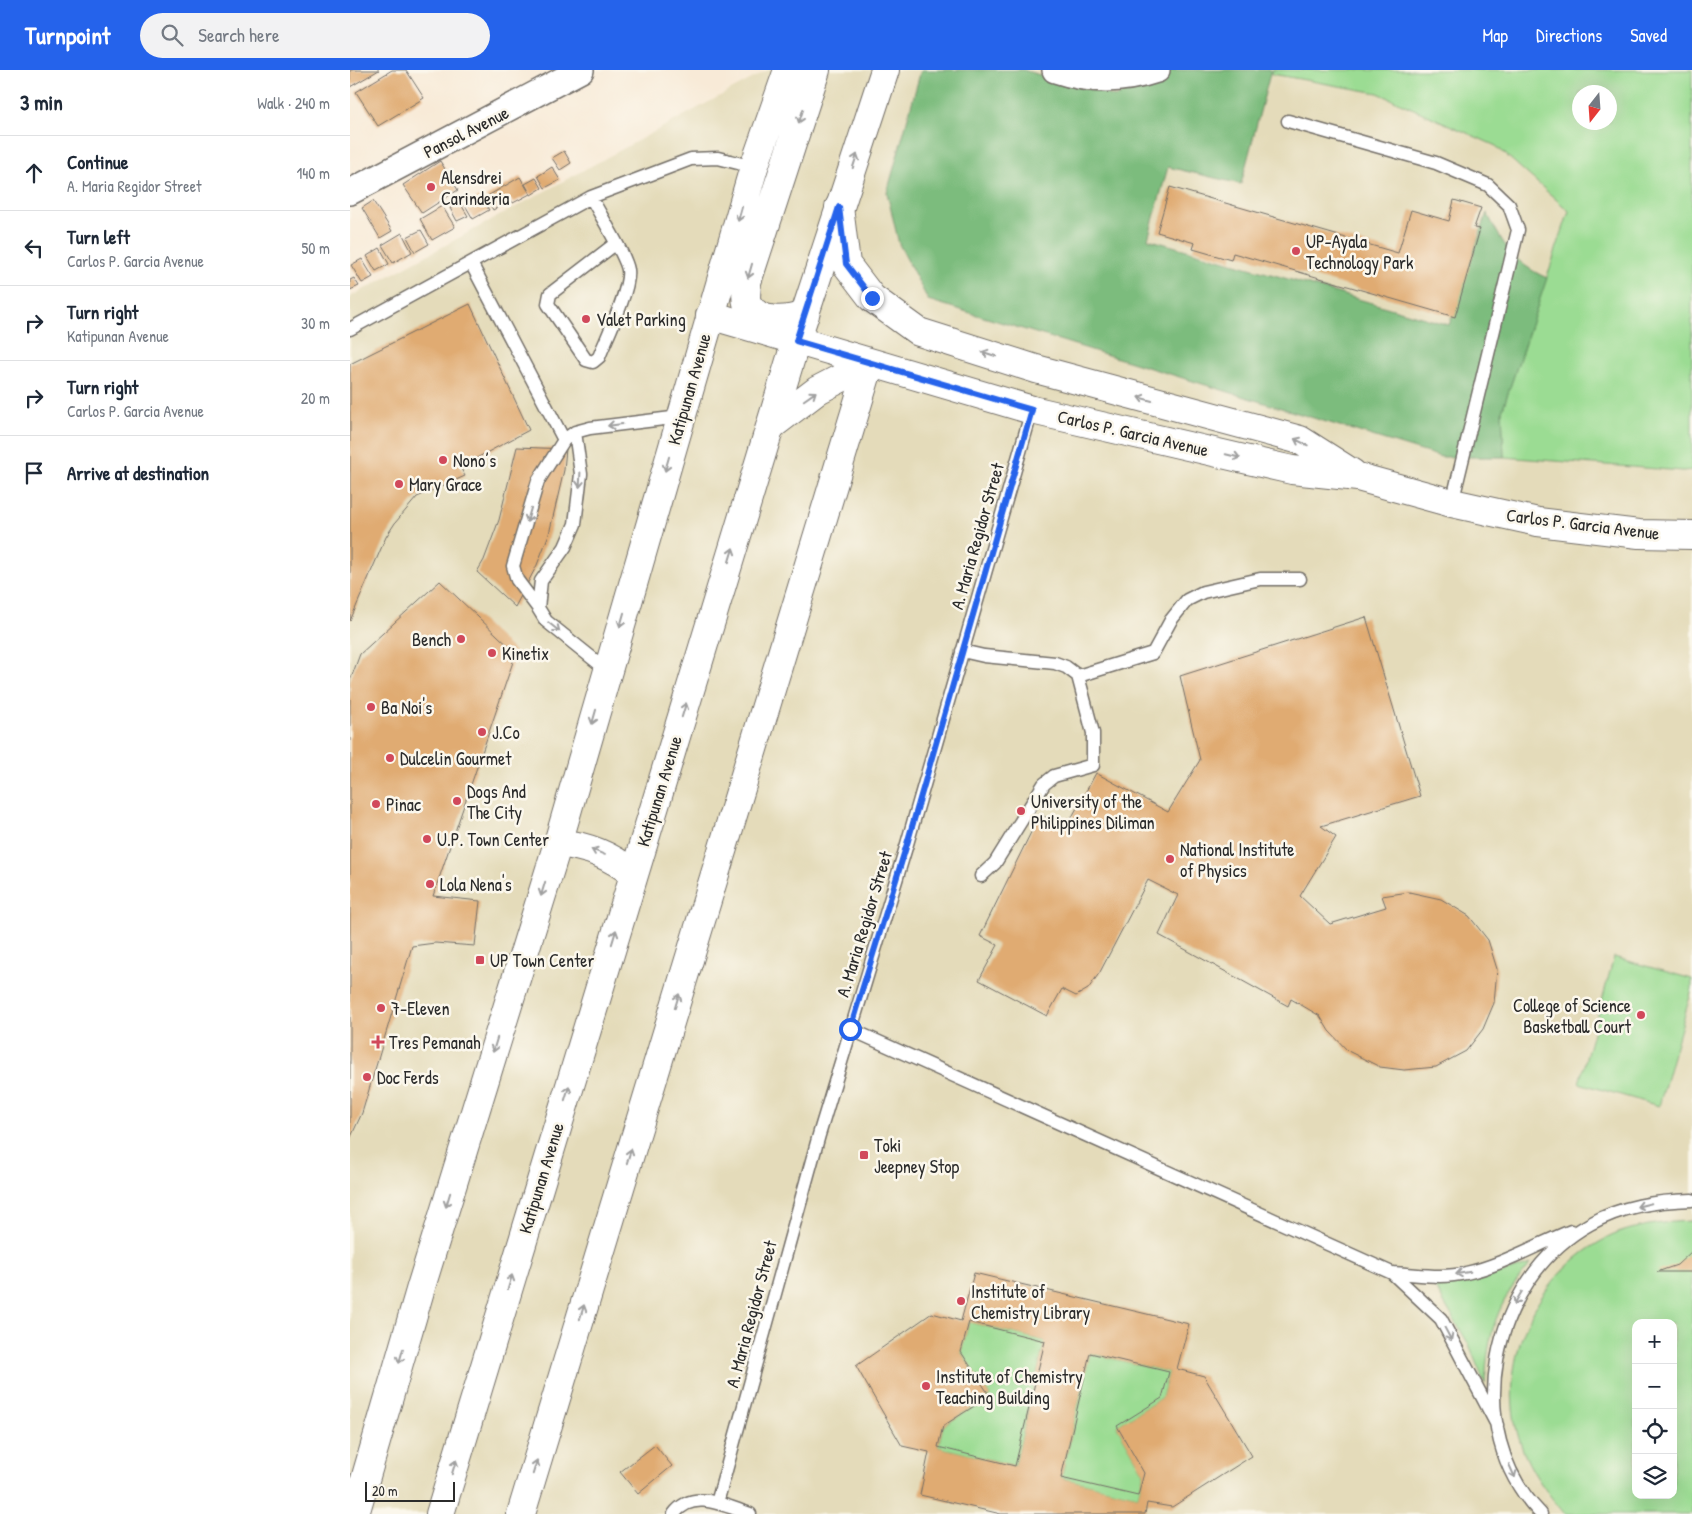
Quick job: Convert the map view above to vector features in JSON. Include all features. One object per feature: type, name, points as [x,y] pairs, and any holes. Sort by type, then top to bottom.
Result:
[{"type":"main road","name":"Katipunan Avenue","points":[[356,1514],[357,1488],[558,843],[754,167],[788,70]]},
{"type":"main road","points":[[805,315],[788,320],[775,320],[757,314],[747,302],[747,282],[816,70]]},
{"type":"main road","name":"Katipunan Avenue","points":[[440,1514],[772,426],[796,341],[885,70]]},
{"type":"main road","name":"Carlos P. Garcia Avenue","points":[[839,207],[846,264],[872,298],[919,332],[1036,369],[1300,440],[1358,476]]},
{"type":"main road","name":"Carlos P. Garcia Avenue","points":[[710,315],[1032,410],[1292,470],[1358,476],[1452,503],[1538,522],[1639,534],[1692,535]]},
{"type":"main road","points":[[772,426],[818,390],[870,363]]},
{"type":"main road","points":[[521,1514],[870,363]]},
{"type":"main road","points":[[558,843],[578,845],[599,852],[617,861],[634,874]]},
{"type":"street","name":"Pansol Avenue","points":[[350,192],[581,70]]},
{"type":"street","points":[[1055,70],[1108,81],[1157,70]]},
{"type":"lane","points":[[1288,120],[1436,163],[1488,185],[1509,205],[1518,230],[1452,503]]},
{"type":"lane","points":[[350,329],[591,197],[691,159],[718,158],[754,167]]},
{"type":"lane","points":[[591,197],[628,269],[628,282],[599,358],[594,362],[586,360],[548,304],[548,299],[550,294],[615,244]]},
{"type":"lane","points":[[471,263],[564,440]]},
{"type":"lane","name":"A. Maria Regidor Street","points":[[717,1503],[818,1135],[1032,410]]},
{"type":"lane","points":[[607,670],[546,621],[517,580],[513,566],[538,480],[564,440],[575,432],[590,428],[680,417]]},
{"type":"lane","points":[[538,608],[541,581],[566,547],[575,524],[581,474],[575,432]]},
{"type":"lane","points":[[1078,676],[1153,653],[1171,620],[1187,600],[1203,592],[1260,578],[1300,578]]},
{"type":"lane","points":[[962,651],[984,656],[1055,663],[1066,667],[1078,676],[1093,733],[1092,765],[1054,776],[1044,784],[995,863],[980,876]]},
{"type":"lane","points":[[850,1029],[1392,1272],[1438,1276],[1466,1273],[1496,1264],[1529,1248],[1624,1209],[1650,1203],[1692,1200]]},
{"type":"lane","points":[[1537,1512],[1517,1482],[1504,1454],[1497,1425],[1493,1386],[1498,1347],[1511,1309],[1531,1276],[1558,1247],[1590,1224]]},
{"type":"lane","points":[[1392,1272],[1441,1319],[1497,1425]]},
{"type":"lane","points":[[674,1514],[681,1505],[698,1499],[750,1514]]},
{"type":"shaded area","name":"University of the Philippines Diliman","points":[[768,70],[1692,70],[1692,1514],[350,1514],[350,297]]},
{"type":"green space","points":[[921,70],[1023,70],[1116,97],[1152,70],[1271,70],[1241,184],[1168,167],[1148,239],[1449,325],[1487,213],[1510,252],[1526,266],[1547,278],[1502,411],[1504,457],[1441,457],[928,300],[899,244],[887,193]]},
{"type":"green space","points":[[1272,70],[1692,70],[1692,470],[1683,471],[1504,457],[1502,411],[1569,211],[1496,146],[1378,93],[1272,74]]},
{"type":"green space","name":"College of Science Basketball Court","points":[[1614,957],[1692,979],[1692,989],[1659,1106],[1579,1083]]},
{"type":"green space","points":[[1692,1221],[1692,1514],[1565,1514],[1533,1471],[1525,1455],[1515,1422],[1512,1389],[1517,1356],[1527,1324],[1544,1294],[1565,1268],[1591,1247],[1621,1232],[1656,1224]]},
{"type":"green space","points":[[1531,1264],[1509,1292],[1496,1320],[1486,1366],[1485,1384],[1468,1343],[1433,1284],[1469,1283]]},
{"type":"green space","points":[[969,1322],[1045,1341],[1015,1466],[938,1447],[943,1426],[990,1396],[961,1352]]},
{"type":"green space","points":[[1090,1353],[1169,1372],[1162,1398],[1117,1426],[1144,1473],[1138,1496],[1061,1478]]},
{"type":"building","points":[[350,70],[379,70],[350,87]]},
{"type":"building","points":[[392,70],[406,70],[424,98],[378,126],[356,92]]},
{"type":"building","points":[[564,151],[571,163],[560,170],[552,158]]},
{"type":"building","name":"Alensdrei Carinderia","points":[[440,161],[458,190],[422,213],[403,185]]},
{"type":"building","points":[[552,167],[560,180],[545,188],[538,176]]},
{"type":"building","points":[[520,177],[530,194],[513,203],[511,200],[493,210],[486,197]]},
{"type":"building","points":[[536,178],[542,188],[531,195],[525,184]]},
{"type":"building","name":"UP-Ayala Technology Park","points":[[1170,187],[1398,253],[1411,210],[1449,221],[1454,200],[1481,208],[1474,228],[1480,229],[1455,317],[1233,253],[1231,260],[1193,249],[1195,243],[1157,232]]},
{"type":"building","points":[[481,196],[489,210],[473,219],[465,205]]},
{"type":"building","points":[[373,201],[392,231],[380,238],[362,208]]},
{"type":"building","points":[[460,203],[468,216],[457,221],[450,208]]},
{"type":"building","points":[[442,206],[455,227],[432,240],[420,219]]},
{"type":"building","points":[[421,230],[429,244],[415,252],[407,237]]},
{"type":"building","points":[[402,233],[412,252],[393,263],[382,245]]},
{"type":"building","points":[[380,248],[389,264],[376,271],[367,256]]},
{"type":"building","points":[[362,259],[373,277],[362,283],[351,265]]},
{"type":"building","points":[[354,278],[359,286],[350,290],[350,280]]},
{"type":"building","points":[[470,304],[529,430],[460,467],[465,476],[417,497],[386,537],[350,621],[350,364]]},
{"type":"building","points":[[517,447],[566,449],[564,470],[549,534],[537,565],[515,607],[477,572],[484,560],[499,520]]},
{"type":"building","points":[[440,581],[516,653],[433,896],[480,901],[475,946],[435,943],[412,946],[362,1113],[350,1139],[350,681],[360,654]]},
{"type":"building","name":"National Institute of Physics","points":[[1366,617],[1420,796],[1321,826],[1336,837],[1300,896],[1330,924],[1386,907],[1382,896],[1409,892],[1441,899],[1469,916],[1488,940],[1497,969],[1494,1003],[1483,1029],[1466,1051],[1436,1067],[1404,1070],[1380,1067],[1348,1051],[1329,1031],[1320,1016],[1291,999],[1288,1006],[1159,935],[1178,895],[1148,880],[1100,972],[1088,989],[1076,996],[1062,989],[1047,1016],[979,980],[998,945],[980,936],[1040,814],[1066,828],[1096,773],[1168,812],[1200,760],[1180,676]]},
{"type":"building","points":[[1692,1251],[1692,1272],[1657,1272],[1677,1265]]},
{"type":"building","name":"Institute of Chemistry Teaching Building","points":[[974,1273],[1189,1324],[1177,1369],[1204,1376],[1252,1456],[1172,1507],[1147,1503],[1145,1514],[1001,1514],[920,1495],[929,1452],[902,1446],[856,1366],[932,1313],[961,1321]],"holes":[[[969,1322],[1045,1341],[1015,1466],[938,1447],[943,1426],[990,1396],[961,1352]],[[1090,1353],[1169,1372],[1162,1398],[1117,1426],[1144,1473],[1138,1496],[1061,1478]]]},
{"type":"building","points":[[655,1445],[672,1466],[638,1494],[620,1472]]},
{"type":"place","name":"Alensdrei Carinderia","points":[[431,187]]},
{"type":"place","name":"UP-Ayala Technology Park","points":[[1296,251]]},
{"type":"place","name":"Valet Parking","points":[[586,319]]},
{"type":"place","name":"Nono’s","points":[[443,460]]},
{"type":"place","name":"Mary Grace","points":[[399,484]]},
{"type":"place","name":"Bench","points":[[461,639]]},
{"type":"place","name":"Kinetix","points":[[492,653]]},
{"type":"place","name":"Ba Noi's","points":[[371,707]]},
{"type":"place","name":"J.Co","points":[[482,732]]},
{"type":"place","name":"Dulcelin Gourmet","points":[[390,758]]},
{"type":"place","name":"Dogs And The City","points":[[457,801]]},
{"type":"place","name":"Pinac","points":[[376,804]]},
{"type":"place","name":"University of the Philippines Diliman","points":[[1021,811]]},
{"type":"place","name":"U.P. Town Center","points":[[427,839]]},
{"type":"place","name":"National Institute of Physics","points":[[1170,859]]},
{"type":"place","name":"Lola Nena's","points":[[430,884]]},
{"type":"place","name":"UP Town Center","points":[[480,960]]},
{"type":"place","name":"7-Eleven","points":[[381,1008]]},
{"type":"place","name":"College of Science Basketball Court","points":[[1641,1015]]},
{"type":"place","name":"Tres Pemanah","points":[[378,1042]]},
{"type":"place","name":"Doc Ferds","points":[[367,1077]]},
{"type":"place","name":"Toki Jeepney Stop","points":[[864,1155]]},
{"type":"place","name":"Institute of Chemistry Library","points":[[961,1301]]},
{"type":"place","name":"Institute of Chemistry Teaching Building","points":[[926,1386]]},
{"type":"route","points":[[850,1029],[907,844],[1032,410],[796,341],[839,207],[846,264],[872,298]]}]
